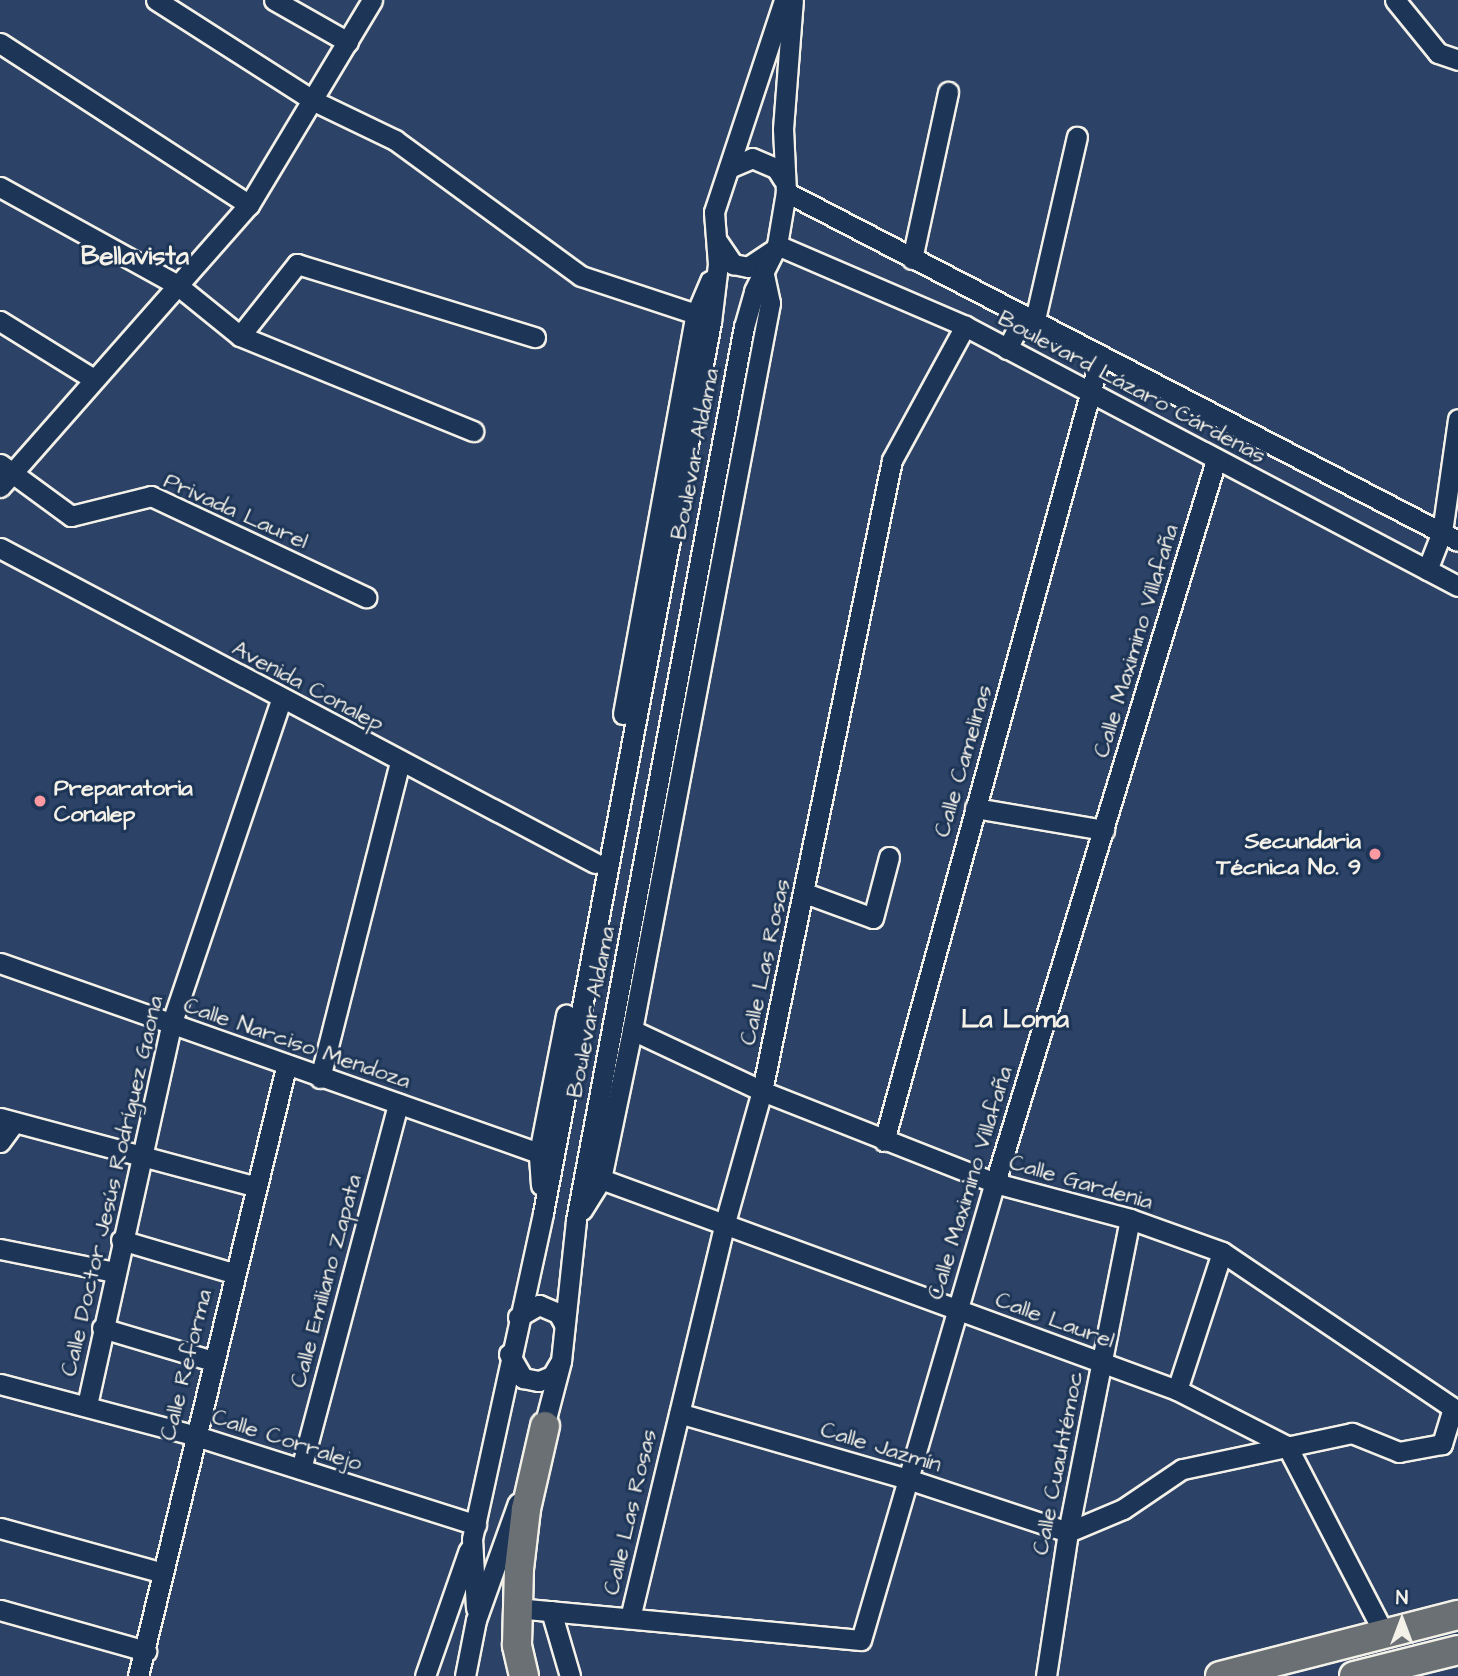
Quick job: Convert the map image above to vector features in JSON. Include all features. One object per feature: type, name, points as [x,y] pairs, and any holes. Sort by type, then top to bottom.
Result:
[{"type":"highway","points":[[524,1676],[517,1645],[516,1608],[526,1509],[545,1426]]},
{"type":"highway","points":[[1220,1676],[1454,1615]]},
{"type":"highway","points":[[1354,1676],[1458,1650]]},
{"type":"street","points":[[156,0],[314,101],[395,140],[581,276],[696,314]]},
{"type":"street","points":[[274,0],[348,42]]},
{"type":"street","points":[[4,475],[249,205],[314,101],[372,0]]},
{"type":"street","name":"Boulevar Aldama","points":[[476,1620],[474,1532],[509,1354],[543,1213],[711,322],[718,264],[714,212],[784,0]]},
{"type":"street","name":"Boulevar Aldama","points":[[476,1620],[545,1426],[561,1361],[576,1220],[744,327],[763,270],[774,248],[784,185],[793,0]]},
{"type":"street","points":[[1395,0],[1438,53],[1458,60]]},
{"type":"street","points":[[0,44],[249,205]]},
{"type":"street","points":[[912,259],[948,92]]},
{"type":"street","points":[[1007,349],[1029,321],[1077,137]]},
{"type":"street","points":[[729,168],[752,158],[776,168],[784,185]]},
{"type":"street","name":"Boulevard Lázaro Cárdenas","points":[[784,185],[912,259],[1029,321],[1450,537]]},
{"type":"street","points":[[0,187],[176,284],[240,336],[472,431]]},
{"type":"street","points":[[717,241],[733,264],[748,267],[774,248]]},
{"type":"street","name":"Boulevard Lázaro Cárdenas","points":[[774,248],[965,326],[1458,586]]},
{"type":"street","points":[[240,336],[297,264],[535,337]]},
{"type":"street","name":"Boulevar Aldama","points":[[543,1213],[539,1153],[596,863],[696,314],[718,264]]},
{"type":"street","points":[[576,1220],[601,1179],[632,1030],[769,303],[763,270]]},
{"type":"street","points":[[0,321],[92,377]]},
{"type":"street","name":"Calle Las Rosas","points":[[630,1619],[724,1226],[762,1091],[805,893],[892,460],[965,326]]},
{"type":"street","name":"Calle Camelinas","points":[[884,1141],[1092,395],[1100,358]]},
{"type":"street","points":[[1427,570],[1450,537],[1458,419]]},
{"type":"street","name":"Calle Maximino Villafaña","points":[[630,1619],[861,1640],[911,1480],[995,1183],[1216,460]]},
{"type":"street","name":"Privada Laurel","points":[[4,475],[71,516],[151,496],[366,597]]},
{"type":"street","name":"Avenida Conalep","points":[[0,548],[281,700],[596,863]]},
{"type":"street","name":"Calle Doctor Jesús Rodríguez Gaona","points":[[87,1405],[139,1158],[171,1026],[281,700]]},
{"type":"street","points":[[320,1078],[400,762]]},
{"type":"street","points":[[975,808],[1104,830]]},
{"type":"street","points":[[805,893],[873,918],[889,857]]},
{"type":"street","name":"Calle Narciso Mendoza","points":[[0,963],[286,1067],[539,1153]]},
{"type":"street","name":"Calle Gardenia","points":[[632,1030],[762,1091],[995,1183],[1130,1219],[1222,1252],[1453,1408],[1442,1444],[1399,1452],[1352,1433],[1287,1446]]},
{"type":"street","name":"Calle Reforma","points":[[138,1676],[193,1435],[286,1067]]},
{"type":"street","name":"Calle Emiliano Zapata","points":[[301,1469],[398,1104]]},
{"type":"street","points":[[0,1142],[7,1120],[139,1158],[254,1186]]},
{"type":"street","name":"Calle Laurel","points":[[601,1179],[1177,1390],[1287,1446]]},
{"type":"street","name":"Calle Cuauhtémoc","points":[[1046,1676],[1068,1532],[1130,1219]]},
{"type":"street","points":[[121,1240],[233,1273]]},
{"type":"street","points":[[0,1249],[114,1272]]},
{"type":"street","points":[[1177,1390],[1222,1252]]},
{"type":"street","points":[[518,1317],[539,1304],[558,1313],[564,1324]]},
{"type":"street","points":[[102,1328],[213,1361]]},
{"type":"street","points":[[509,1354],[523,1378],[538,1381],[552,1376],[561,1361]]},
{"type":"street","name":"Calle Corralejo","points":[[0,1384],[193,1435],[301,1469],[474,1532]]},
{"type":"street","name":"Calle Jazmín","points":[[679,1413],[911,1480],[1068,1532]]},
{"type":"street","points":[[1068,1532],[1123,1509],[1182,1469],[1287,1446],[1385,1635]]},
{"type":"street","points":[[0,1528],[163,1573]]},
{"type":"street","points":[[425,1676],[474,1532]]},
{"type":"street","points":[[516,1608],[630,1619]]},
{"type":"street","points":[[0,1610],[145,1651]]},
{"type":"street","points":[[551,1611],[570,1676]]},
{"type":"street","points":[[466,1676],[476,1620]]},
{"type":"place","name":"Preparatoria Conalep","points":[[40,801]]},
{"type":"place","name":"Secundaria Técnica No. 9","points":[[1375,854]]},
{"type":"district","name":"Bellavista","points":[[135,257]]},
{"type":"district","name":"La Loma","points":[[1015,1020]]}]
